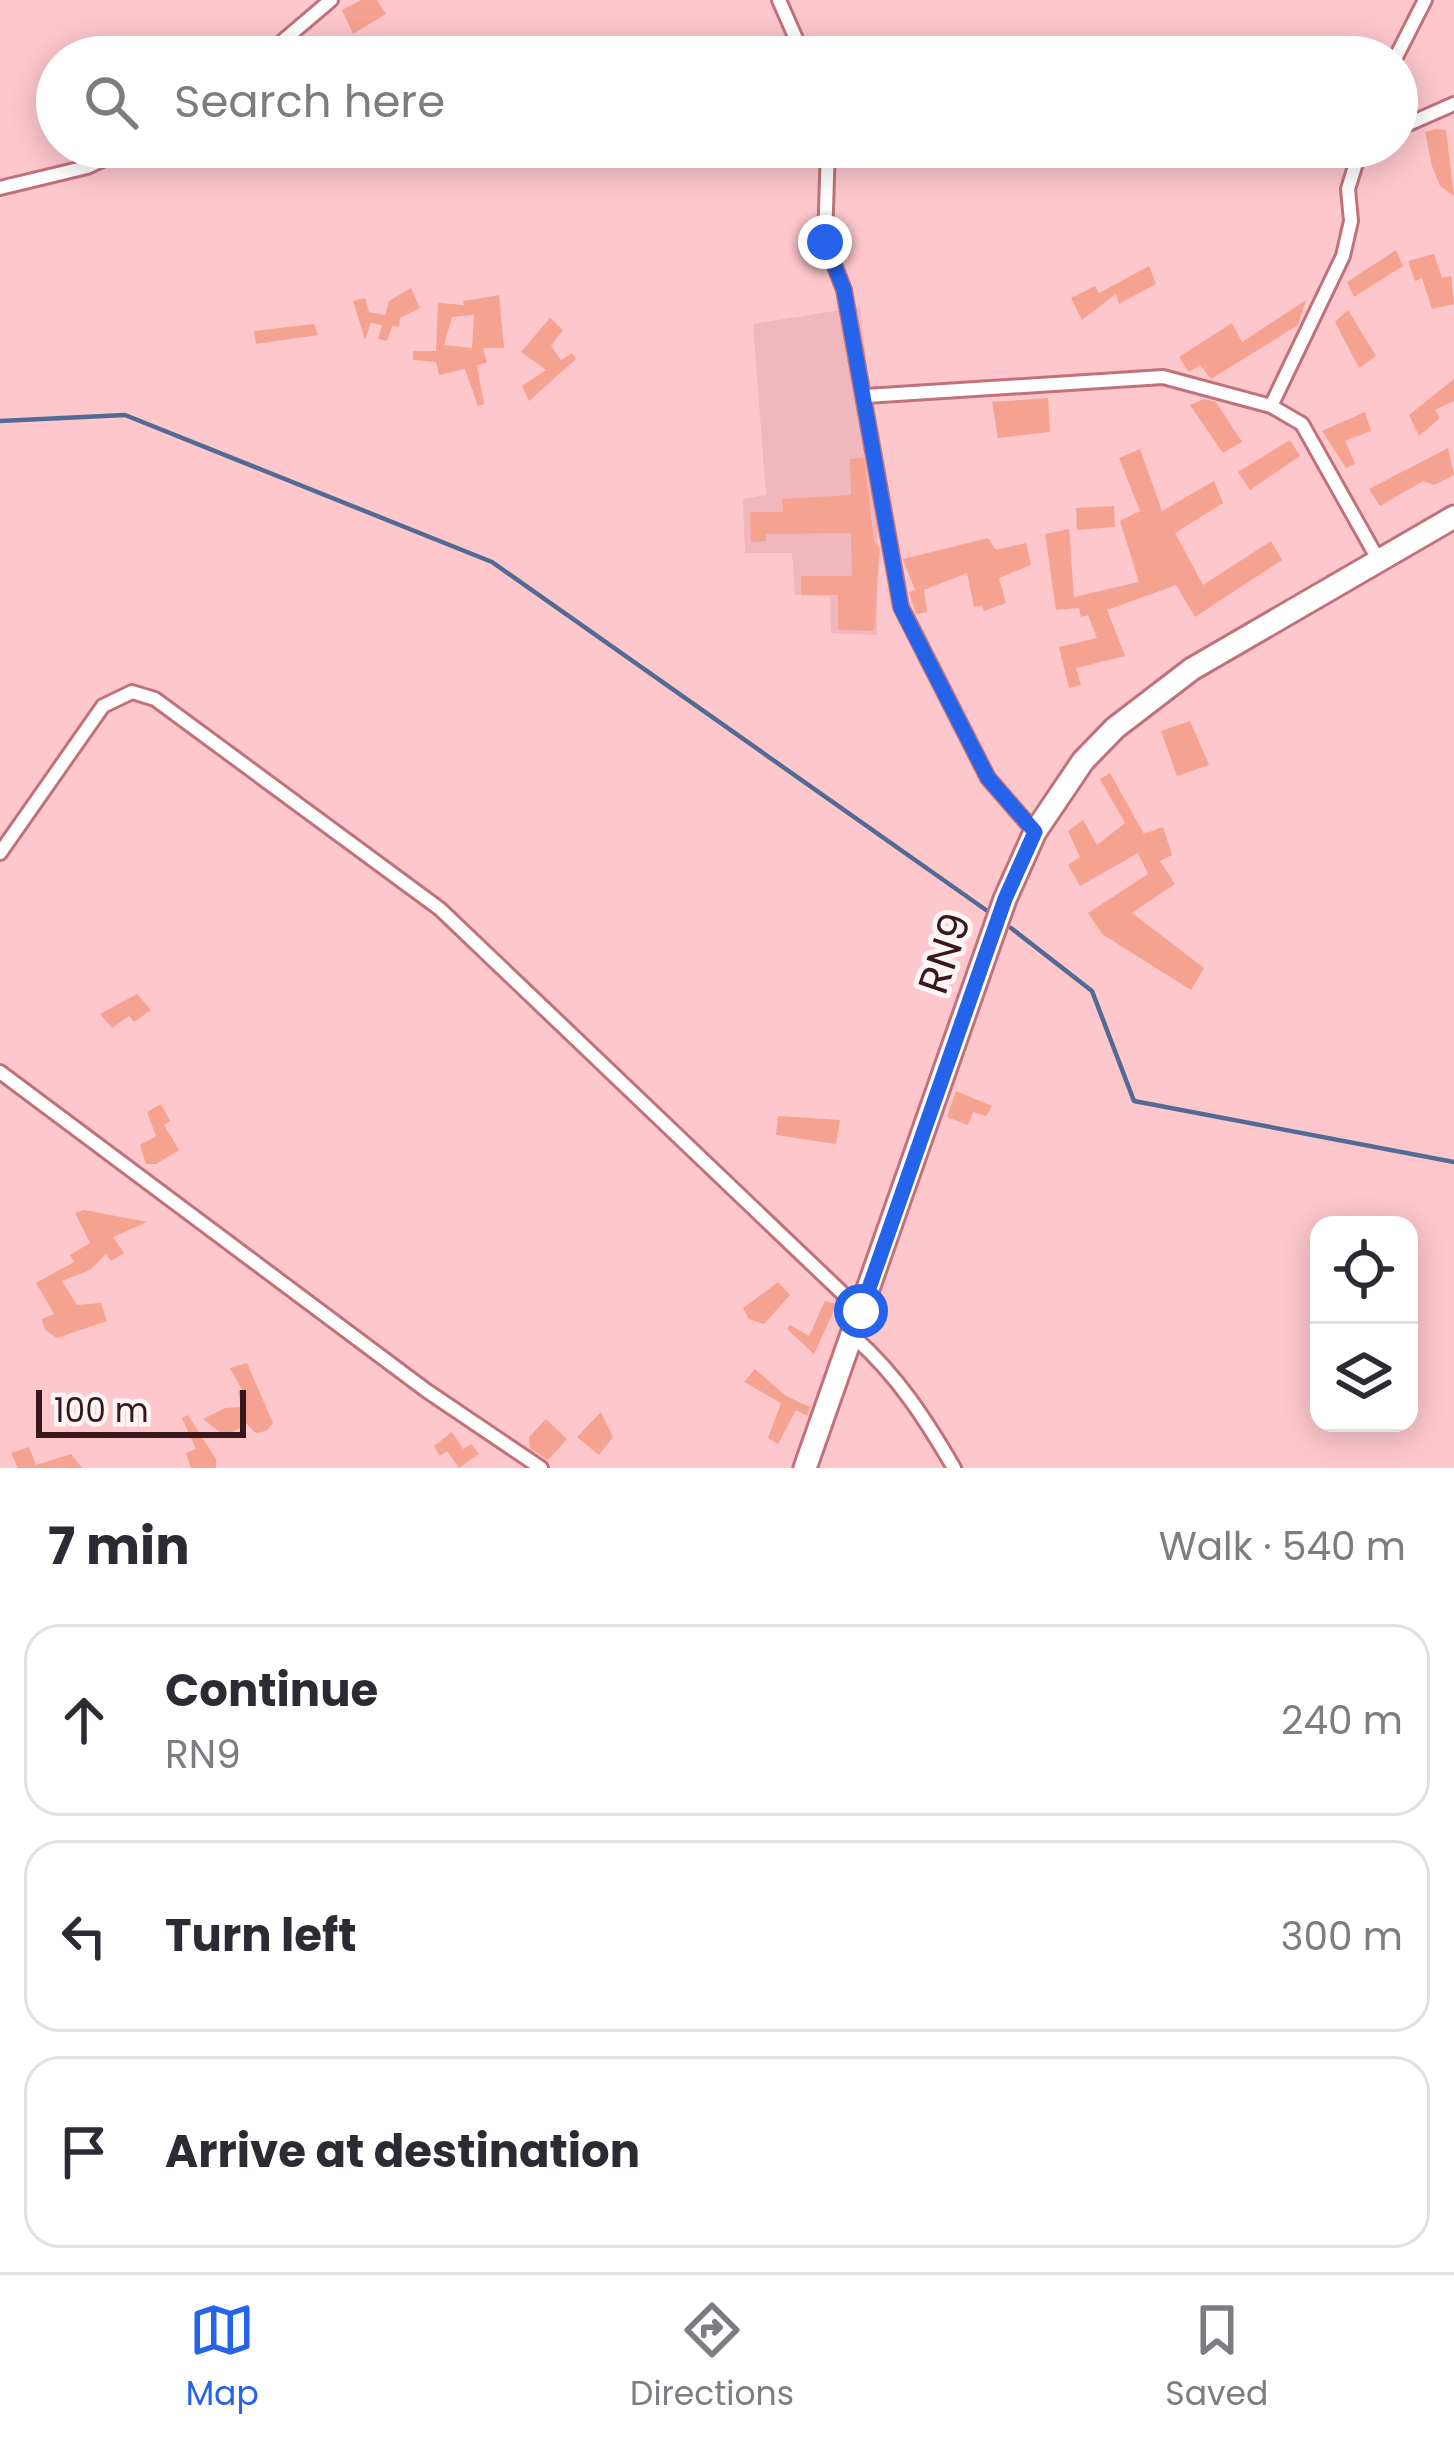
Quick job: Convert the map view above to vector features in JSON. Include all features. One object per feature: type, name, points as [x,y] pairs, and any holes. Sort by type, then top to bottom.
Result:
[{"type":"main road","name":"RN9","points":[[805,1468],[855,1338],[1005,899],[1035,832],[1083,761],[1149,700],[1192,669],[1454,517]]},
{"type":"street","points":[[289,36],[331,0]]},
{"type":"street","points":[[779,0],[795,36]]},
{"type":"street","points":[[1407,36],[1425,0]]},
{"type":"street","points":[[1418,120],[1454,104]]},
{"type":"street","points":[[0,188],[83,168]]},
{"type":"street","points":[[827,168],[825,242],[844,290],[901,608],[988,778],[1035,832]]},
{"type":"street","points":[[1271,406],[1343,256],[1351,221],[1348,189],[1354,168]]},
{"type":"street","points":[[866,396],[1163,377],[1271,406],[1302,424],[1379,561]]},
{"type":"street","points":[[0,853],[103,706],[122,693],[155,699],[440,909],[861,1311]]},
{"type":"street","points":[[0,1072],[375,1353],[541,1468]]},
{"type":"street","points":[[855,1338],[881,1362],[922,1415],[954,1468]]},
{"type":"shaded area","points":[[860,307],[878,461],[877,635],[831,633],[830,596],[795,595],[792,553],[745,553],[743,499],[766,495],[753,324]]},
{"type":"building","points":[[361,0],[377,0],[386,14],[353,34],[342,10]]},
{"type":"building","points":[[1446,130],[1454,196],[1440,186],[1432,166],[1425,132]]},
{"type":"building","points":[[1396,250],[1403,266],[1354,297],[1347,282]]},
{"type":"building","points":[[1434,254],[1442,278],[1451,276],[1454,304],[1432,309],[1422,278],[1415,281],[1408,261]]},
{"type":"building","points":[[1149,266],[1156,284],[1119,304],[1116,294],[1082,320],[1071,298],[1095,286],[1099,293]]},
{"type":"building","points":[[411,288],[420,308],[400,318],[399,327],[392,326],[387,341],[378,339],[382,325],[371,323],[365,340],[353,301],[365,298],[369,312],[385,315],[389,301]]},
{"type":"building","points":[[499,295],[504,348],[483,348],[487,363],[477,365],[484,404],[478,406],[465,369],[439,375],[436,362],[413,360],[413,351],[436,351],[438,303],[464,305],[463,301]],"holes":[[[474,315],[472,348],[444,345],[452,317]]]},
{"type":"building","points":[[1306,300],[1298,325],[1211,379],[1200,365],[1189,372],[1179,357],[1232,323],[1242,342]]},
{"type":"building","points":[[1348,310],[1376,356],[1359,368],[1335,322]]},
{"type":"building","points":[[550,318],[563,330],[551,346],[561,360],[572,353],[576,359],[529,401],[522,386],[546,370],[521,352]]},
{"type":"building","points":[[314,324],[318,335],[256,344],[254,331]]},
{"type":"building","points":[[1454,379],[1454,401],[1435,410],[1440,418],[1419,436],[1409,415]]},
{"type":"building","points":[[1048,398],[1050,432],[998,438],[992,402]]},
{"type":"building","points":[[1204,399],[1216,402],[1242,442],[1223,453],[1190,405]]},
{"type":"building","points":[[1365,412],[1371,431],[1345,441],[1355,464],[1346,468],[1322,431]]},
{"type":"building","points":[[1290,440],[1300,456],[1250,490],[1238,472]]},
{"type":"building","points":[[1448,448],[1454,475],[1434,485],[1423,481],[1380,506],[1369,489]]},
{"type":"building","points":[[1140,449],[1162,511],[1214,481],[1223,503],[1175,533],[1203,585],[1271,541],[1282,560],[1195,617],[1176,585],[1107,610],[1125,656],[1076,668],[1081,685],[1069,688],[1059,647],[1097,638],[1088,615],[1081,617],[1079,608],[1056,610],[1045,534],[1069,529],[1074,597],[1139,582],[1120,521],[1140,511],[1119,458]]},
{"type":"building","points":[[864,458],[874,542],[880,548],[874,631],[838,630],[838,595],[801,595],[801,576],[852,576],[851,533],[766,534],[766,541],[751,542],[750,512],[783,512],[782,499],[851,495],[850,459]]},
{"type":"building","points":[[1114,506],[1115,527],[1077,530],[1076,508]]},
{"type":"building","points":[[988,538],[996,550],[1026,543],[1031,565],[999,578],[1006,603],[984,611],[982,605],[974,607],[967,573],[924,590],[927,612],[916,614],[909,592],[915,590],[903,559]]},
{"type":"building","points":[[1190,721],[1209,765],[1177,776],[1161,731]]},
{"type":"building","points":[[1110,773],[1144,834],[1163,827],[1172,855],[1160,861],[1175,884],[1132,913],[1204,968],[1191,990],[1102,934],[1088,913],[1148,874],[1138,853],[1080,886],[1068,865],[1080,857],[1068,831],[1083,820],[1097,845],[1125,823],[1100,779]]},
{"type":"building","points":[[137,994],[151,1010],[134,1022],[129,1016],[112,1028],[100,1014]]},
{"type":"building","points":[[956,1091],[992,1106],[986,1116],[973,1112],[968,1125],[947,1117]]},
{"type":"building","points":[[161,1104],[170,1121],[164,1125],[179,1150],[156,1164],[146,1164],[140,1145],[156,1136],[147,1112]]},
{"type":"building","points":[[778,1116],[840,1120],[836,1144],[776,1135]]},
{"type":"building","points":[[84,1210],[147,1222],[113,1237],[124,1253],[111,1261],[106,1254],[90,1270],[62,1281],[77,1305],[101,1303],[107,1321],[57,1338],[45,1330],[42,1319],[54,1314],[36,1283],[74,1262],[70,1255],[90,1243],[75,1213]]},
{"type":"building","points":[[778,1282],[790,1295],[764,1324],[749,1319],[743,1308]]},
{"type":"building","points":[[825,1301],[837,1304],[814,1354],[787,1329],[790,1325],[809,1336]]},
{"type":"building","points":[[247,1363],[273,1423],[266,1431],[256,1433],[247,1424],[225,1436],[203,1419],[225,1408],[241,1407],[238,1391],[242,1390],[230,1368]]},
{"type":"building","points":[[755,1369],[786,1396],[810,1407],[807,1416],[796,1410],[778,1444],[768,1438],[781,1403],[744,1382]]},
{"type":"building","points":[[601,1412],[613,1437],[599,1455],[577,1437]]},
{"type":"building","points":[[188,1415],[216,1459],[216,1468],[191,1468],[186,1453],[196,1449],[182,1418]]},
{"type":"building","points":[[546,1419],[567,1439],[548,1460],[530,1448],[529,1437]]},
{"type":"building","points":[[452,1432],[463,1449],[471,1444],[479,1454],[459,1468],[447,1451],[440,1456],[434,1446]]},
{"type":"building","points":[[29,1447],[36,1465],[71,1454],[82,1468],[18,1468],[11,1453]]},
{"type":"waterway","points":[[0,421],[125,415],[492,562],[986,910]]},
{"type":"waterway","points":[[1011,928],[1092,991],[1134,1101],[1454,1162]]},
{"type":"route","points":[[825,242],[844,290],[901,608],[988,778],[1035,832],[1005,899],[861,1311]]}]
